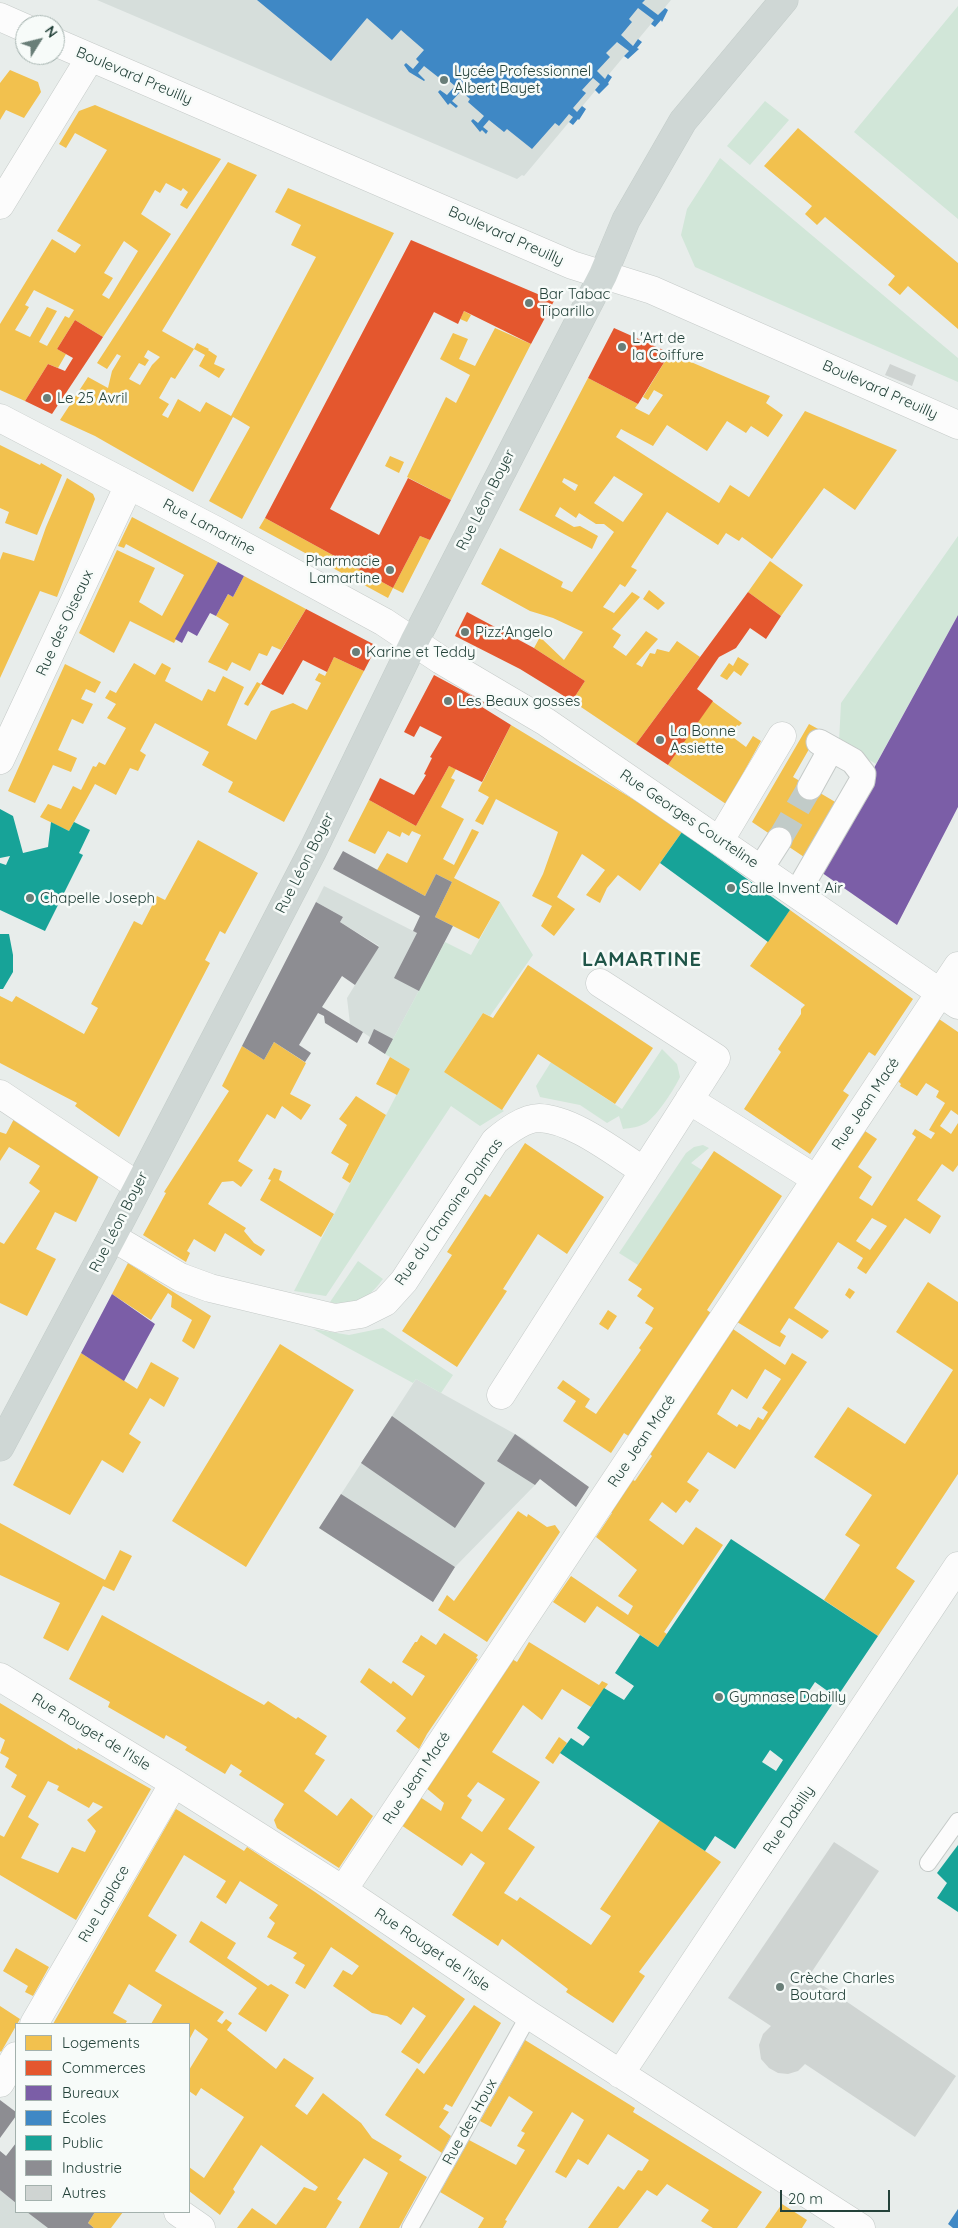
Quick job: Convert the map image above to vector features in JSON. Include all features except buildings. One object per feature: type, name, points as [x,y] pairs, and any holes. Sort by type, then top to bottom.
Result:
[{"type":"main road","name":"Rue Léon Boyer","points":[[0,1447],[112,1237],[313,850],[414,642],[603,275],[626,220],[683,121],[784,0]]},
{"type":"street","points":[[0,16],[15,23]]},
{"type":"street","name":"Boulevard Preuilly","points":[[65,47],[572,265],[652,290],[711,315],[958,425]]},
{"type":"street","points":[[0,205],[90,58]]},
{"type":"street","name":"Rue Lamartine","points":[[0,418],[256,552],[384,622],[414,642]]},
{"type":"street","name":"Rue des Oiseaux","points":[[0,760],[129,485]]},
{"type":"street","name":"Rue Georges Courteline","points":[[414,642],[546,722],[949,998]]},
{"type":"street","points":[[720,840],[782,736]]},
{"type":"street","points":[[797,893],[862,780],[863,774],[853,761],[825,746],[810,787]]},
{"type":"street","points":[[761,868],[779,840]]},
{"type":"street","name":"Rue Jean Macé","points":[[342,1890],[816,1179],[949,998],[958,966]]},
{"type":"street","points":[[500,1395],[716,1058],[600,983]]},
{"type":"street","points":[[0,1094],[138,1186]]},
{"type":"street","points":[[689,1100],[816,1179]]},
{"type":"street","name":"Rue du Chanoine Dalmas","points":[[112,1237],[180,1278],[210,1288],[335,1318],[361,1314],[385,1302],[404,1281],[495,1141],[511,1127],[538,1118],[571,1126],[644,1171]]},
{"type":"street","name":"Rue Dabilly","points":[[620,2074],[958,1566]]},
{"type":"street","name":"Rue Rouget de l'Isle","points":[[0,1677],[174,1783],[342,1890],[529,2015],[860,2228]]},
{"type":"street","name":"Rue Laplace","points":[[35,2023],[174,1783]]},
{"type":"street","points":[[15,2058],[0,2083],[15,2093]]},
{"type":"street","points":[[179,2213],[201,2228]]},
{"type":"lane","points":[[928,1863],[958,1820]]},
{"type":"lane","name":"Rue des Houx","points":[[410,2228],[529,2015]]},
{"type":"shaded area","name":"Lycée Professionnel Albert Bayet","points":[[97,0],[671,0],[524,176],[522,175],[517,179]]},
{"type":"shaded area","points":[[324,886],[443,946],[385,1054],[368,1043],[370,1037],[350,1024],[347,998],[379,946],[340,922],[343,917],[316,902]]},
{"type":"shaded area","points":[[416,1379],[524,1439],[553,1461],[535,1485],[455,1567],[433,1602],[319,1528]]},
{"type":"shaded area","points":[[0,2151],[15,2163],[15,2213],[75,2213],[82,2219],[76,2228],[0,2228]]},
{"type":"green space","points":[[958,6],[958,219],[854,132]]},
{"type":"green space","points":[[765,101],[789,120],[750,165],[727,146]]},
{"type":"green space","points":[[720,158],[958,358],[958,382],[695,267],[681,235],[687,209]]},
{"type":"green space","points":[[958,536],[958,615],[876,764],[839,742],[841,703]]},
{"type":"green space","points":[[500,902],[533,955],[490,1016],[483,1013],[444,1072],[504,1111],[480,1126],[451,1106],[326,1296],[294,1291],[410,1069],[385,1054],[445,942],[471,955]]},
{"type":"green space","points":[[662,1049],[677,1064],[680,1077],[670,1095],[655,1114],[646,1123],[638,1126],[623,1129],[619,1116],[607,1123],[580,1105],[540,1097],[536,1086],[551,1062],[622,1109]]},
{"type":"green space","points":[[703,1145],[709,1148],[691,1163],[702,1170],[638,1265],[619,1253],[686,1153],[694,1147]]},
{"type":"green space","points":[[358,1261],[383,1279],[361,1301],[347,1305],[330,1302]]},
{"type":"green space","points":[[383,1328],[453,1375],[441,1393],[416,1379],[413,1383],[313,1329],[349,1335]]},
{"type":"tunnel","points":[[779,840],[810,787]]},
{"type":"place","name":"Lycée Professionnel Albert Bayet","points":[[444,80]]},
{"type":"place","name":"Bar Tabac Tiparillo","points":[[529,303]]},
{"type":"place","name":"L'Art de la Coiffure","points":[[622,347]]},
{"type":"place","name":"Le 25 Avril","points":[[47,398]]},
{"type":"place","name":"Pharmacie Lamartine","points":[[390,570]]},
{"type":"place","name":"Pizz'Angelo","points":[[465,632]]},
{"type":"place","name":"Karine et Teddy","points":[[356,652]]},
{"type":"place","name":"Les Beaux gosses","points":[[448,701]]},
{"type":"place","name":"La Bonne Assiette","points":[[660,740]]},
{"type":"place","name":"Salle Invent Air","points":[[731,888]]},
{"type":"place","name":"Chapelle Joseph","points":[[30,898]]},
{"type":"place","name":"Gymnase Dabilly","points":[[719,1697]]},
{"type":"place","name":"Crèche Charles Boutard","points":[[780,1987]]},
{"type":"district","name":"LAMARTINE","points":[[642,960]]}]
